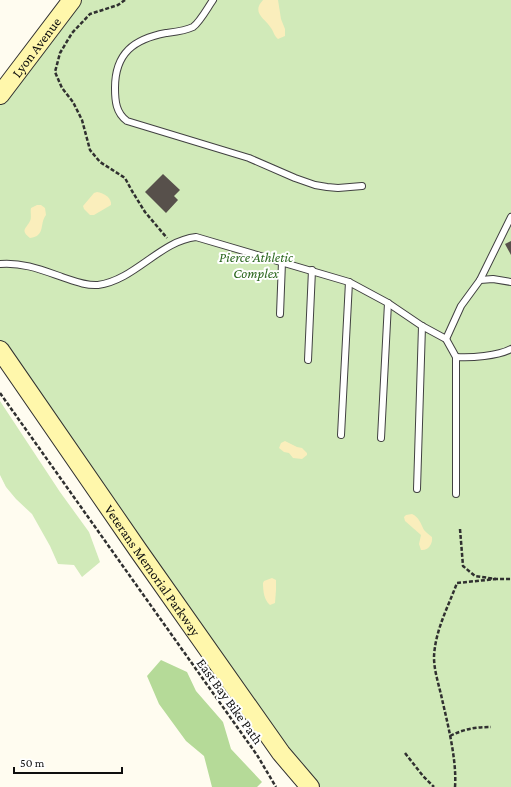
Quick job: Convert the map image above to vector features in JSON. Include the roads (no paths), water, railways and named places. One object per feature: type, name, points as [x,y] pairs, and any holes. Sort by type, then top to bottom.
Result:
[{"type":"main road","name":"Lyon Avenue","points":[[0,95],[72,0]]},
{"type":"main road","name":"Veterans Memorial Parkway","points":[[0,350],[281,753],[310,787]]},
{"type":"lane","points":[[213,0],[194,26],[188,29],[148,38],[135,43],[127,50],[120,62],[115,81],[116,104],[120,114],[132,122],[249,158],[305,182],[327,187],[362,186]]},
{"type":"lane","points":[[446,339],[461,306],[480,280],[511,217]]},
{"type":"lane","points":[[0,264],[9,263],[32,267],[81,283],[97,285],[126,274],[172,245],[186,238],[196,237],[349,282],[388,303],[422,326],[446,339],[456,357],[456,494]]},
{"type":"lane","points":[[280,314],[282,262]]},
{"type":"lane","points":[[308,360],[312,270]]},
{"type":"lane","points":[[480,280],[493,279],[511,282]]},
{"type":"lane","points":[[341,435],[349,282]]},
{"type":"lane","points":[[381,438],[388,303]]},
{"type":"lane","points":[[417,489],[422,326]]},
{"type":"lane","points":[[456,357],[464,358],[485,355],[511,349]]},
{"type":"park label","name":"Pierce Athletic Complex","points":[[256,266]]}]
